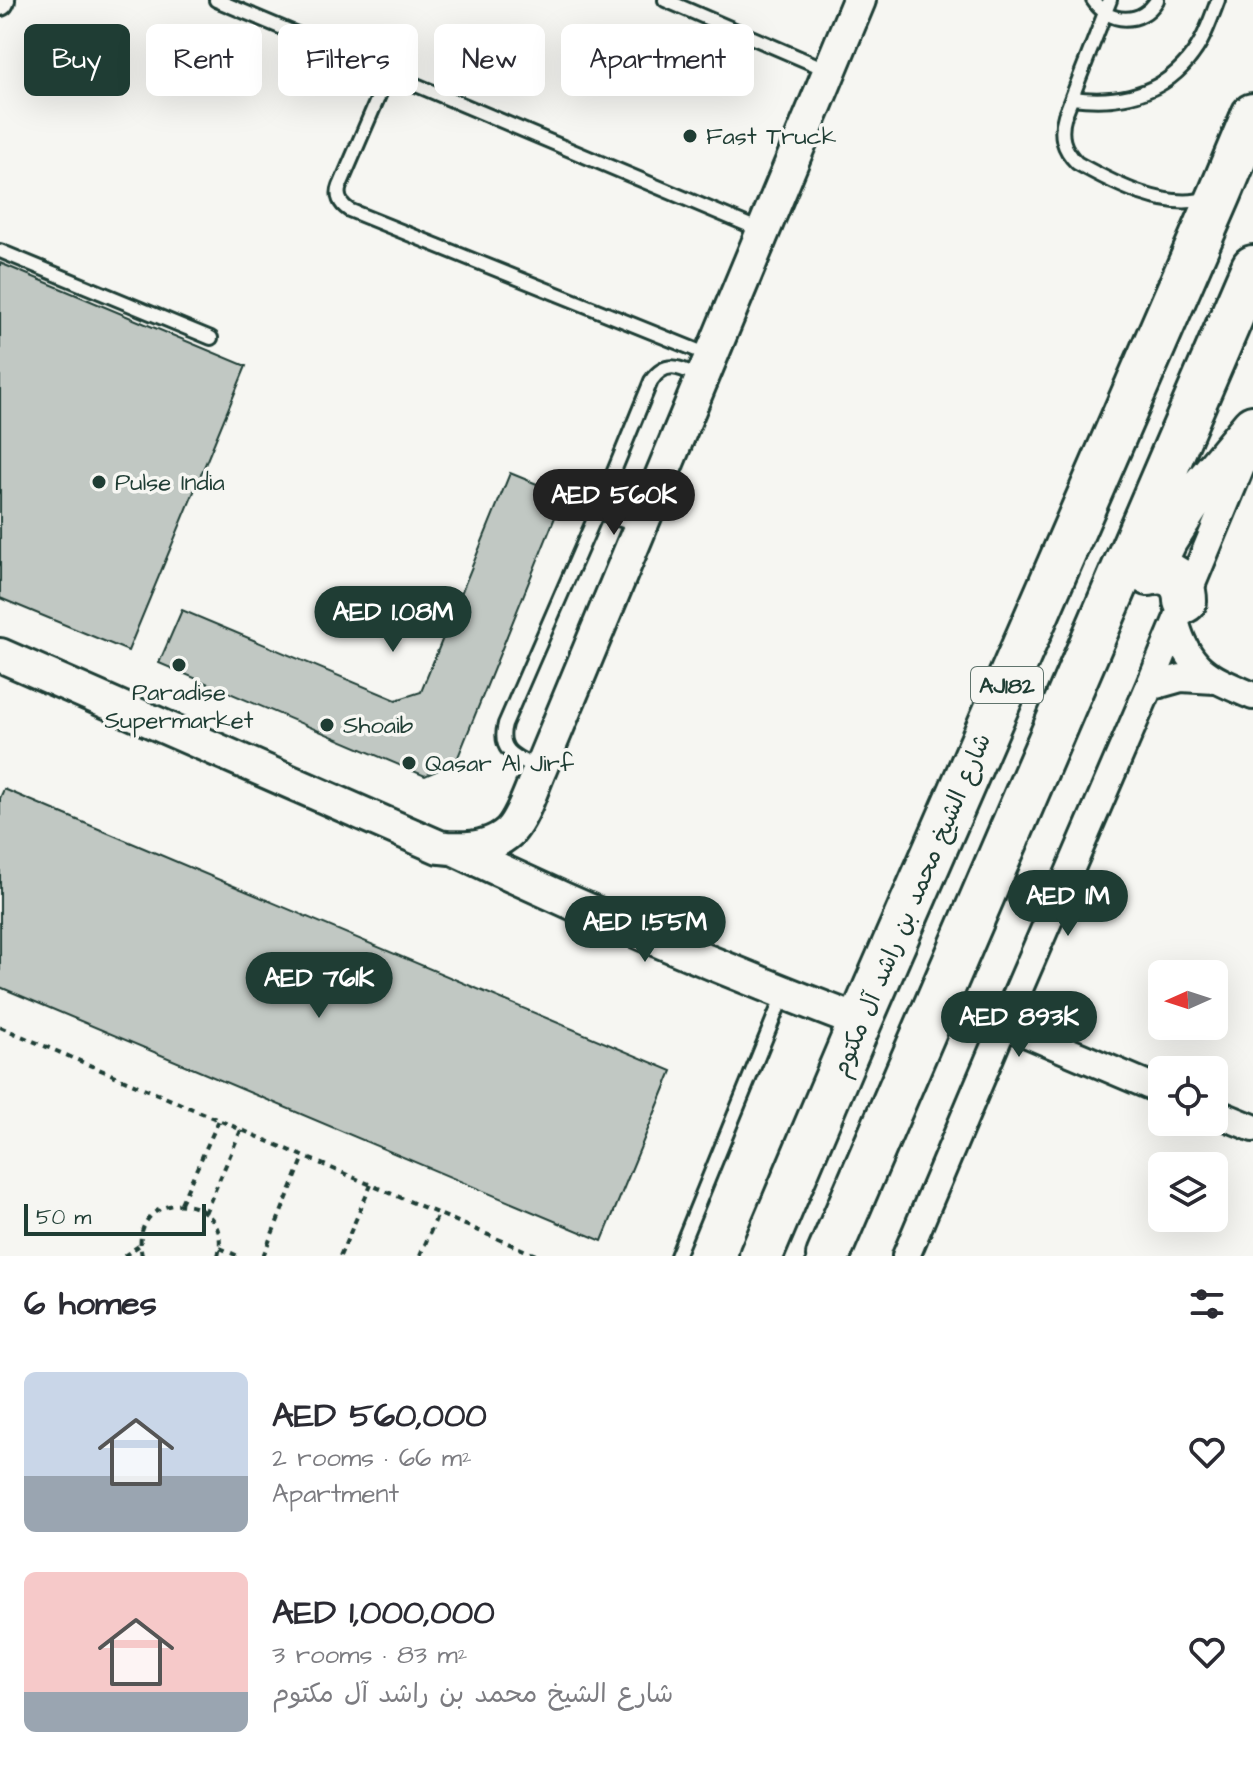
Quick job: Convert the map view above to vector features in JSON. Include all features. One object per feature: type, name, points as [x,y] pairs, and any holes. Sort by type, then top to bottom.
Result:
[{"type":"highway","name":"شارع الشيخ محمد بن راشد آل مكتوم","points":[[761,1256],[1253,115]]},
{"type":"highway","name":"AJ182","points":[[828,1256],[1253,267]]},
{"type":"highway","points":[[1029,786],[1050,783],[1066,769],[1166,539],[1188,505],[1253,429]]},
{"type":"highway","points":[[1149,574],[1164,572],[1183,586],[1180,612]]},
{"type":"street","points":[[0,655],[439,847],[475,848],[509,831],[540,769],[859,0]]},
{"type":"street","points":[[906,1256],[1149,687],[1244,460],[1253,429]]},
{"type":"street","points":[[601,503],[644,517]]},
{"type":"street","points":[[1180,612],[1181,641],[1189,656],[1215,680],[1253,696]]},
{"type":"street","points":[[1149,687],[1181,678],[1215,680]]},
{"type":"street","points":[[455,849],[784,993],[860,1022]]},
{"type":"street","points":[[1004,1024],[1148,1085]]},
{"type":"street","points":[[1228,1118],[1253,1128]]},
{"type":"lane","points":[[216,0],[278,26]]},
{"type":"lane","points":[[665,0],[830,71]]},
{"type":"lane","points":[[1093,0],[1104,13],[1130,19],[1147,12],[1157,0]]},
{"type":"lane","points":[[1110,0],[1062,125],[1061,136],[1069,155],[1077,163],[1166,201],[1203,200],[1220,194]]},
{"type":"lane","points":[[1072,98],[1093,101],[1132,97],[1162,83],[1188,61],[1202,40],[1218,0]]},
{"type":"lane","points":[[707,367],[349,210],[338,197],[340,186],[383,86],[395,79],[402,79],[763,231]]},
{"type":"lane","points":[[0,251],[211,338]]},
{"type":"lane","points":[[540,769],[510,753],[505,747],[503,731],[655,375],[660,370],[673,367],[707,367]]},
{"type":"lane","points":[[677,1256],[784,993]]},
{"type":"path","points":[[0,1027],[438,1214],[522,1253],[538,1256]]},
{"type":"path","points":[[181,1203],[219,1120]]},
{"type":"path","points":[[205,1213],[242,1130]]},
{"type":"path","points":[[263,1256],[304,1157]]},
{"type":"path","points":[[340,1256],[371,1185]]},
{"type":"path","points":[[142,1256],[141,1232],[147,1220],[156,1211],[181,1203],[194,1206],[214,1223],[219,1235],[218,1256]]},
{"type":"path","points":[[420,1256],[438,1214]]},
{"type":"path","points":[[124,1256],[140,1245]]},
{"type":"path","points":[[220,1248],[238,1256]]},
{"type":"building","name":"Pulse India","points":[[0,263],[246,366],[128,651],[0,598]]},
{"type":"building","points":[[510,473],[564,495],[456,762],[425,776],[159,663],[182,610],[396,700],[421,692]]},
{"type":"building","points":[[4,789],[672,1071],[602,1241],[0,987],[0,798]]},
{"type":"place","name":"Fast Truck","points":[[690,136]]},
{"type":"place","name":"Pulse India","points":[[99,482]]},
{"type":"place","name":"Paradise Supermarket","points":[[179,665]]},
{"type":"place","name":"Shoaib","points":[[327,725]]},
{"type":"place","name":"Qasar Al Jirf","points":[[409,763]]}]
